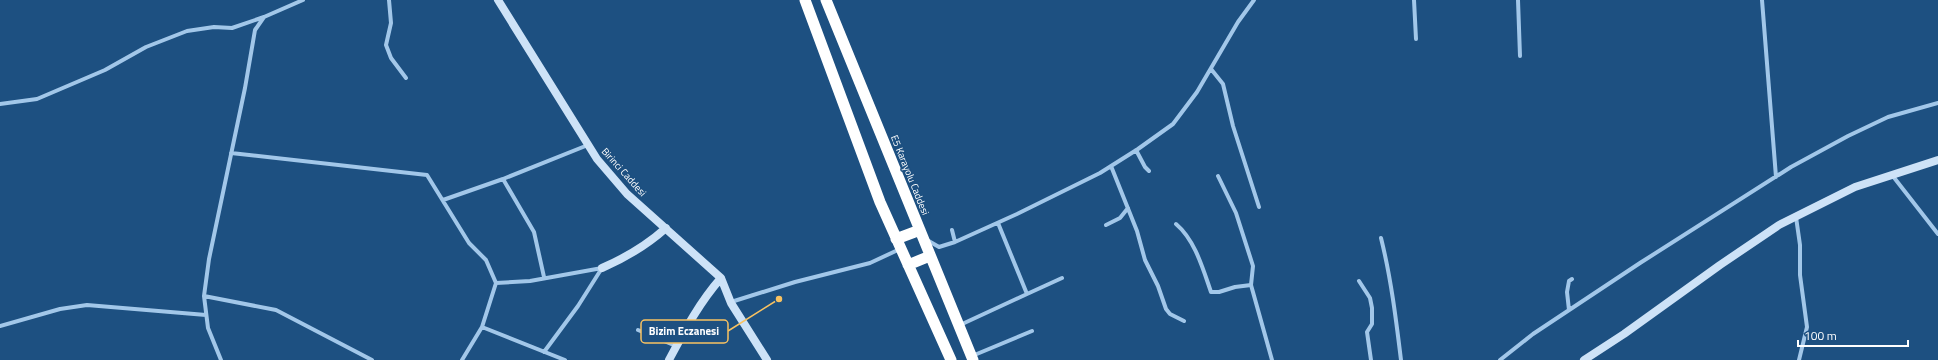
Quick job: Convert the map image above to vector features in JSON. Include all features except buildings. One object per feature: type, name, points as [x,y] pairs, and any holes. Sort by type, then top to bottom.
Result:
[{"type":"highway","points":[[805,0],[880,202],[951,360]]},
{"type":"highway","name":"E5 Karayolu Caddesi","points":[[826,0],[972,358]]},
{"type":"highway","points":[[898,244],[921,234]]},
{"type":"highway","points":[[908,265],[930,256]]},
{"type":"street","points":[[0,104],[37,99],[105,70],[146,46],[187,31],[214,27],[232,28],[264,17],[294,2],[303,0]]},
{"type":"street","points":[[388,0],[391,23],[386,45],[391,58],[406,78]]},
{"type":"street","name":"Birinci Caddesi","points":[[498,0],[597,159],[627,194],[721,278],[731,303],[767,360]]},
{"type":"street","points":[[921,234],[939,247],[955,242],[998,223],[1111,166],[1136,150],[1173,124],[1197,92],[1238,22],[1254,0]]},
{"type":"street","points":[[1414,0],[1416,39]]},
{"type":"street","points":[[1518,0],[1520,56]]},
{"type":"street","points":[[1762,0],[1776,176]]},
{"type":"street","points":[[221,360],[208,328],[204,296],[209,259],[245,88],[255,30],[264,17]]},
{"type":"street","points":[[1211,69],[1223,84],[1233,126],[1259,207]]},
{"type":"street","points":[[1500,360],[1533,334],[1569,310],[1776,176],[1848,136],[1888,117],[1938,104]]},
{"type":"street","points":[[443,200],[503,179],[588,145]]},
{"type":"street","points":[[1136,150],[1145,167],[1149,171]]},
{"type":"street","points":[[231,153],[427,175],[470,243],[486,260],[496,283],[482,327],[462,360]]},
{"type":"street","points":[[1584,360],[1624,334],[1720,265],[1779,225],[1855,187],[1938,160]]},
{"type":"street","points":[[1111,166],[1128,208],[1145,260],[1158,286],[1166,309],[1170,314],[1184,321]]},
{"type":"street","points":[[1892,174],[1938,234]]},
{"type":"street","points":[[1218,176],[1236,213],[1253,266],[1251,285],[1272,360]]},
{"type":"street","points":[[503,179],[534,232],[544,277]]},
{"type":"street","points":[[1106,225],[1120,218],[1128,208]]},
{"type":"street","points":[[1796,217],[1800,245],[1800,275],[1807,327],[1799,360]]},
{"type":"street","points":[[998,223],[1027,294]]},
{"type":"street","points":[[1176,224],[1190,241],[1211,292],[1219,292],[1235,287],[1251,285]]},
{"type":"street","points":[[496,283],[530,281],[544,277],[602,268],[619,261],[666,228]]},
{"type":"street","points":[[952,230],[955,242]]},
{"type":"street","points":[[1381,238],[1386,270],[1391,282],[1401,360]]},
{"type":"street","points":[[731,303],[795,282],[870,263],[898,244]]},
{"type":"street","points":[[544,352],[578,306],[602,268]]},
{"type":"street","points":[[669,360],[705,296],[721,278]]},
{"type":"street","points":[[959,326],[1062,278]]},
{"type":"street","points":[[1569,310],[1567,292],[1569,281],[1572,279]]},
{"type":"street","points":[[1359,281],[1370,298],[1372,308],[1372,324],[1367,332],[1371,360]]},
{"type":"street","points":[[204,296],[276,310],[372,360]]},
{"type":"street","points":[[0,326],[60,309],[86,305],[206,315]]},
{"type":"street","points":[[482,327],[559,359],[565,360]]},
{"type":"street","points":[[638,330],[677,346]]},
{"type":"street","points":[[972,358],[1032,331]]},
{"type":"place","name":"Bizim Eczanesi","points":[[779,299]]}]
